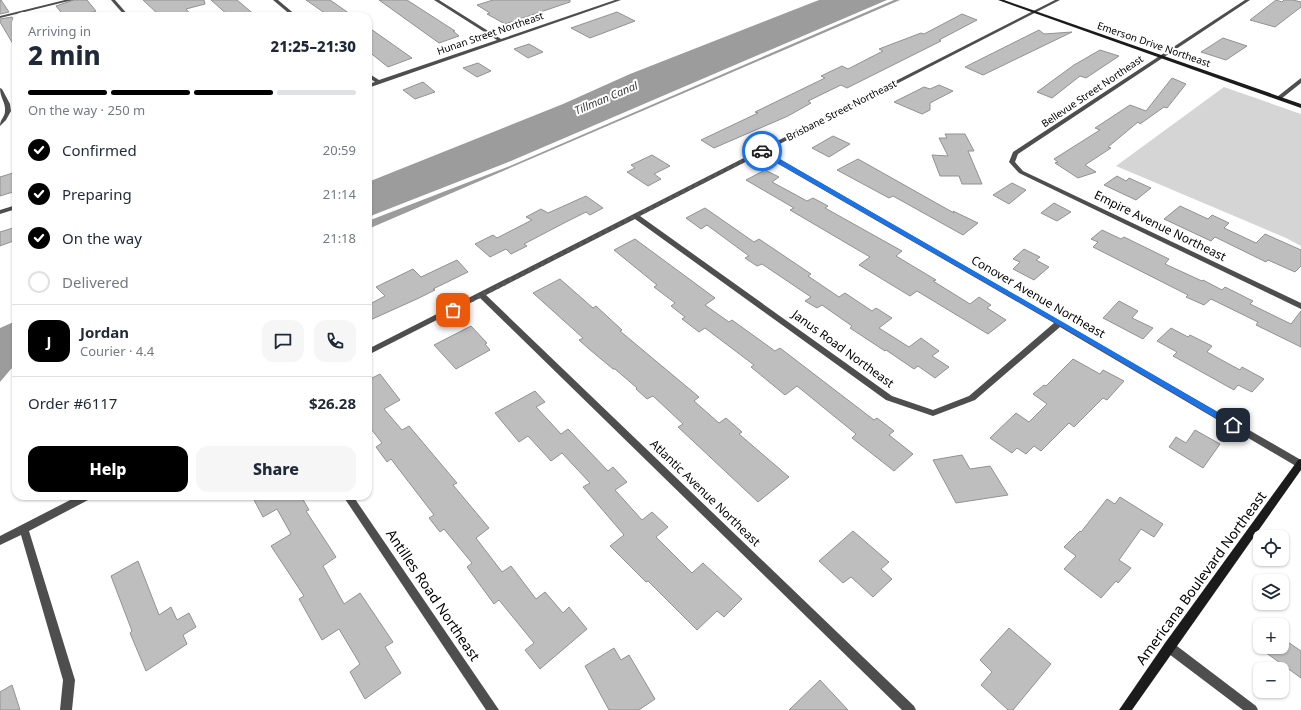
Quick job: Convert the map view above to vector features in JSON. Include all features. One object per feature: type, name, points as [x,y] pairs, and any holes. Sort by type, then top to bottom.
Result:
[{"type":"street","points":[[21,12],[71,0]]},
{"type":"street","points":[[113,0],[124,12]]},
{"type":"street","points":[[275,0],[290,12]]},
{"type":"street","points":[[436,0],[500,40]]},
{"type":"street","name":"Hunan Street Northeast","points":[[372,84],[619,0]]},
{"type":"street","name":"Emerson Drive Northeast","points":[[1000,0],[1301,106]]},
{"type":"street","name":"Brisbane Street Northeast","points":[[372,350],[1058,0]]},
{"type":"street","name":"Bellevue Street Northeast","points":[[1012,162],[1015,153],[1248,0]]},
{"type":"street","points":[[0,17],[12,14]]},
{"type":"street","points":[[372,78],[378,82]]},
{"type":"street","points":[[1279,98],[1300,82]]},
{"type":"street","points":[[0,90],[9,107],[8,116],[0,124]]},
{"type":"street","name":"Conover Avenue Northeast","points":[[761,151],[1059,322],[1301,464]]},
{"type":"street","name":"Empire Avenue Northeast","points":[[1012,162],[1021,172],[1301,306]]},
{"type":"street","points":[[0,212],[12,208]]},
{"type":"street","name":"Janus Road Northeast","points":[[636,216],[889,398],[933,413],[972,398],[1059,322]]},
{"type":"street","name":"Atlantic Avenue Northeast","points":[[481,295],[910,710]]},
{"type":"street","name":"Americana Boulevard Northeast","points":[[1125,710],[1301,464]]},
{"type":"street","points":[[0,541],[79,500]]},
{"type":"street","name":"Antilles Road Northeast","points":[[351,500],[493,710]]},
{"type":"street","points":[[24,528],[69,680],[66,710]]},
{"type":"street","points":[[1169,647],[1252,710]]},
{"type":"shaded area","points":[[1224,87],[1301,114],[1301,246],[1286,238],[1116,166]]},
{"type":"water","name":"Tillman Canal","points":[[819,0],[887,0],[506,163],[372,215],[372,180],[563,104],[630,74]]},
{"type":"water","points":[[894,0],[900,0],[372,227],[372,219],[510,166]]},
{"type":"water","points":[[12,323],[12,368],[0,382],[0,328]]},
{"type":"building","points":[[1,0],[9,12],[0,14]]},
{"type":"building","points":[[74,0],[87,0],[96,11],[61,12],[56,6]]},
{"type":"building","points":[[143,0],[204,0],[205,4],[186,9],[189,12],[156,12]]},
{"type":"building","points":[[211,0],[237,0],[251,12],[224,12]]},
{"type":"building","points":[[306,0],[330,0],[347,12],[323,12]]},
{"type":"building","points":[[379,0],[407,0],[455,31],[453,31],[459,36],[439,43]]},
{"type":"building","points":[[493,0],[570,0],[570,2],[505,24],[487,14],[490,13],[477,5]]},
{"type":"building","points":[[1276,0],[1282,2],[1284,0],[1293,0],[1301,2],[1301,7],[1275,27],[1250,20]]},
{"type":"building","points":[[617,12],[635,21],[590,38],[571,28]]},
{"type":"building","points":[[962,14],[977,20],[939,40],[941,41],[847,88],[841,85],[808,101],[811,103],[788,116],[714,148],[701,140],[758,113],[755,112],[825,78],[821,76],[842,66],[848,69],[883,51],[879,49],[921,33],[924,34]]},
{"type":"building","points":[[12,17],[12,42],[0,22],[0,19]]},
{"type":"building","points":[[372,30],[412,58],[388,67],[372,54]]},
{"type":"building","points":[[1039,30],[1044,34],[1072,32],[983,75],[965,67]]},
{"type":"building","points":[[1223,38],[1247,46],[1226,60],[1201,52]]},
{"type":"building","points":[[529,44],[543,52],[528,58],[514,49]]},
{"type":"building","points":[[1100,50],[1119,56],[1086,78],[1080,76],[1052,98],[1037,92],[1074,65]]},
{"type":"building","points":[[478,63],[491,71],[477,77],[463,68]]},
{"type":"building","points":[[1172,78],[1186,84],[1167,108],[1164,107],[1140,124],[1138,122],[1108,147],[1111,148],[1085,165],[1096,172],[1078,178],[1055,163],[1058,162],[1054,159],[1100,130],[1095,128],[1130,105],[1146,111]]},
{"type":"building","points":[[423,82],[435,92],[415,99],[403,90]]},
{"type":"building","points":[[939,85],[953,91],[930,103],[930,110],[922,114],[894,102],[924,87],[930,89]]},
{"type":"building","points":[[945,134],[965,134],[974,151],[968,151],[982,184],[962,184],[959,176],[940,176],[932,155],[948,156],[939,138],[947,138]]},
{"type":"building","points":[[833,136],[850,144],[829,157],[812,148]]},
{"type":"building","points":[[652,155],[670,166],[654,174],[661,179],[648,186],[627,172],[635,168],[631,165]]},
{"type":"building","points":[[858,159],[954,213],[953,211],[978,223],[963,235],[893,196],[889,198],[837,170]]},
{"type":"building","points":[[765,170],[779,177],[772,182],[807,201],[813,198],[828,206],[825,208],[902,251],[896,256],[936,280],[933,281],[970,304],[979,297],[991,305],[987,308],[1006,320],[988,334],[917,291],[910,296],[859,265],[870,257],[790,210],[794,208],[746,180]]},
{"type":"building","points":[[12,173],[12,192],[0,196],[0,177]]},
{"type":"building","points":[[1117,176],[1126,181],[1129,178],[1151,188],[1136,200],[1104,185]]},
{"type":"building","points":[[1012,183],[1026,190],[1009,204],[993,195]]},
{"type":"building","points":[[586,196],[603,208],[590,215],[586,212],[566,222],[524,244],[527,246],[511,254],[506,249],[490,257],[475,244],[493,235],[497,238],[532,220],[526,217],[541,209],[548,213]]},
{"type":"building","points":[[1054,203],[1071,212],[1057,221],[1041,213]]},
{"type":"building","points":[[1180,206],[1208,219],[1212,215],[1229,223],[1224,228],[1256,243],[1265,234],[1301,250],[1301,266],[1295,272],[1268,260],[1266,262],[1215,237],[1211,241],[1164,219]]},
{"type":"building","points":[[705,208],[754,242],[759,239],[811,274],[808,276],[839,297],[845,293],[872,311],[876,308],[892,318],[879,328],[909,347],[921,338],[939,351],[932,356],[949,367],[935,378],[918,366],[914,369],[850,328],[852,326],[822,305],[817,308],[805,301],[811,297],[762,264],[757,266],[745,258],[749,256],[707,225],[701,229],[686,218]]},
{"type":"building","points":[[12,228],[12,242],[0,246],[0,232]]},
{"type":"building","points":[[1102,230],[1121,239],[1124,237],[1169,259],[1165,264],[1202,281],[1203,280],[1222,290],[1225,287],[1253,301],[1250,304],[1291,324],[1301,311],[1301,347],[1256,325],[1258,322],[1211,299],[1204,305],[1186,297],[1188,295],[1093,247],[1098,242],[1091,239]]},
{"type":"building","points":[[635,239],[715,298],[705,305],[729,322],[732,320],[775,351],[780,348],[874,420],[877,418],[894,431],[889,435],[913,454],[894,471],[852,438],[856,434],[797,386],[785,395],[751,367],[754,365],[705,328],[699,332],[682,319],[685,317],[671,306],[675,303],[654,287],[657,285],[614,250]]},
{"type":"building","points":[[1024,249],[1040,257],[1036,260],[1049,267],[1034,280],[1013,269],[1020,262],[1013,259]]},
{"type":"building","points":[[457,260],[468,272],[433,289],[435,290],[419,298],[372,319],[372,303],[385,296],[376,287],[413,269],[421,277]]},
{"type":"building","points":[[560,279],[593,308],[596,306],[622,330],[620,331],[699,397],[694,401],[719,423],[726,418],[742,432],[739,434],[789,477],[758,502],[678,427],[683,424],[653,396],[647,399],[636,389],[637,388],[579,340],[583,338],[533,293]]},
{"type":"building","points":[[1119,301],[1138,311],[1132,318],[1153,328],[1143,339],[1103,318]]},
{"type":"building","points":[[471,326],[487,343],[485,344],[490,350],[456,369],[434,345]]},
{"type":"building","points":[[1171,328],[1188,337],[1190,335],[1212,346],[1207,352],[1240,370],[1242,367],[1264,379],[1252,392],[1238,385],[1234,390],[1173,356],[1177,352],[1157,341]]},
{"type":"building","points":[[1073,359],[1100,374],[1103,370],[1124,381],[1107,400],[1103,398],[1074,427],[1069,423],[1041,451],[1034,446],[1026,454],[1017,448],[1012,453],[990,438],[1016,413],[1029,422],[1047,404],[1033,394],[1044,385],[1046,386]]},
{"type":"building","points":[[380,374],[400,400],[384,409],[402,430],[409,426],[457,483],[453,485],[489,528],[476,538],[502,572],[511,566],[536,599],[545,592],[563,613],[569,607],[587,629],[540,669],[525,650],[534,643],[499,600],[494,604],[467,567],[472,563],[444,529],[440,532],[429,518],[434,515],[391,459],[387,462],[376,447],[382,443],[372,430],[372,378]]},
{"type":"building","points":[[535,391],[545,402],[536,407],[561,434],[568,429],[608,471],[613,467],[627,482],[615,490],[642,520],[652,512],[668,527],[656,537],[692,573],[703,563],[742,599],[724,617],[717,611],[697,630],[648,581],[646,582],[610,546],[624,535],[583,487],[590,483],[562,453],[551,461],[528,436],[519,442],[495,413]]},
{"type":"building","points":[[1195,430],[1220,444],[1203,468],[1169,447],[1176,437],[1186,443]]},
{"type":"building","points":[[962,455],[970,469],[990,466],[1008,495],[956,503],[933,460]]},
{"type":"building","points":[[1120,497],[1163,524],[1154,537],[1141,529],[1119,560],[1131,568],[1118,583],[1116,581],[1101,598],[1064,569],[1076,556],[1064,547],[1080,531],[1081,532],[1107,499],[1115,504]]},
{"type":"building","points":[[254,500],[303,500],[309,510],[306,511],[336,557],[323,566],[344,604],[360,593],[393,642],[385,647],[401,673],[365,699],[350,672],[360,664],[339,629],[322,640],[299,599],[304,596],[271,546],[291,534],[277,509],[263,517]]},
{"type":"building","points":[[853,531],[889,562],[881,569],[892,579],[873,597],[851,577],[843,583],[819,561]]},
{"type":"building","points":[[138,561],[159,615],[171,607],[177,620],[189,613],[196,627],[183,635],[187,644],[146,671],[130,633],[132,631],[111,576]]},
{"type":"building","points":[[1009,628],[1051,664],[1013,710],[1008,710],[981,685],[992,672],[980,660]]},
{"type":"building","points":[[1289,643],[1301,651],[1301,678],[1289,669],[1289,662],[1279,662],[1268,654],[1289,654]]},
{"type":"building","points":[[614,648],[621,660],[629,655],[655,699],[639,710],[609,710],[585,666]]},
{"type":"building","points":[[820,680],[848,710],[789,710]]},
{"type":"building","points":[[12,685],[20,710],[0,710],[0,692]]},
{"type":"way so far","points":[[453,310],[762,151]]},
{"type":"route","points":[[762,151],[1059,322],[1233,425]]}]
